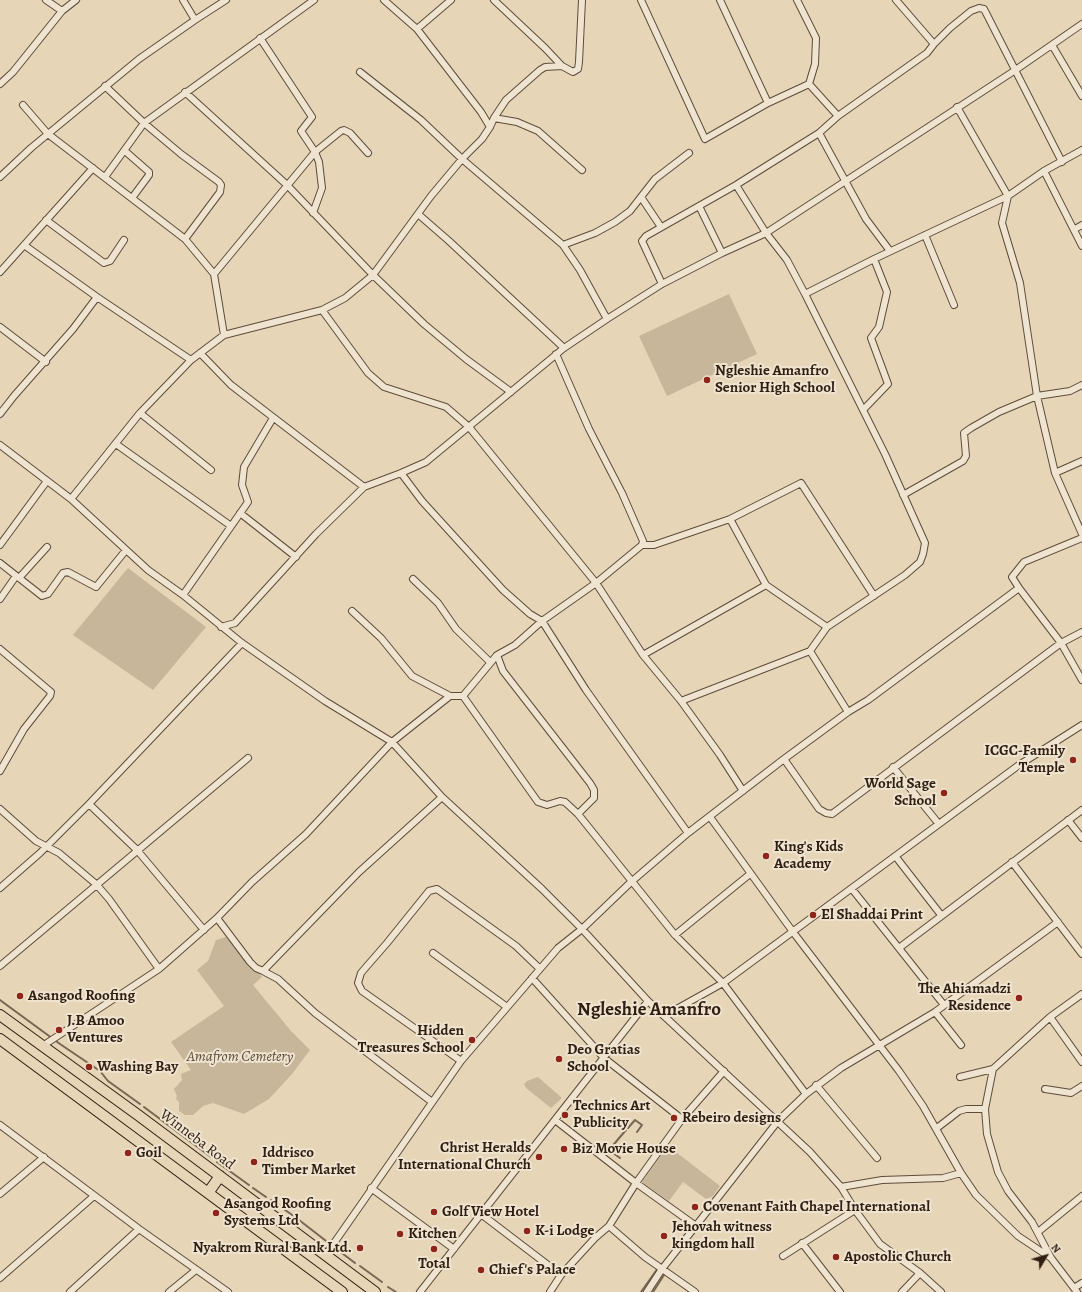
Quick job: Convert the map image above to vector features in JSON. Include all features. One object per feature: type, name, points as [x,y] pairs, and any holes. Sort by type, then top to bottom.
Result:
[{"type":"highway","name":"Winneba Road","points":[[0,1015],[44,1045],[375,1292]]},
{"type":"highway","points":[[0,1039],[342,1292]]},
{"type":"highway","points":[[208,1193],[220,1176]]},
{"type":"street","points":[[46,0],[62,11]]},
{"type":"street","points":[[0,84],[13,72],[62,11],[76,0]]},
{"type":"street","points":[[183,0],[195,20]]},
{"type":"street","points":[[0,177],[48,134],[139,59],[226,0]]},
{"type":"street","points":[[105,177],[144,123],[314,0]]},
{"type":"street","points":[[384,0],[417,30],[481,112],[490,127]]},
{"type":"street","points":[[417,30],[451,0]]},
{"type":"street","points":[[494,0],[562,66],[573,72],[578,69],[582,0]]},
{"type":"street","points":[[641,0],[705,139],[768,103],[809,84],[815,64],[816,38],[797,0]]},
{"type":"street","points":[[720,0],[768,103]]},
{"type":"street","points":[[896,0],[934,44]]},
{"type":"street","points":[[662,284],[642,241],[646,236],[736,185],[820,133],[838,116],[927,54],[934,44],[972,11],[979,8],[984,9],[1014,71],[1062,162]]},
{"type":"street","points":[[221,627],[235,622],[364,487],[426,462],[556,354],[607,319],[662,284],[722,253],[766,233],[1014,71],[1082,24]]},
{"type":"street","points":[[260,38],[312,117],[301,131],[315,152],[319,162],[322,188],[314,213]]},
{"type":"street","points":[[1052,45],[1082,96]]},
{"type":"street","points":[[71,499],[140,413],[191,360],[224,335],[322,310],[345,298],[373,275],[418,214],[462,159],[482,139],[506,100],[540,70],[545,67],[562,66]]},
{"type":"street","points":[[360,72],[421,120],[462,159],[563,245],[580,270],[607,319]]},
{"type":"street","points":[[809,84],[838,116]]},
{"type":"street","points":[[105,86],[144,123],[221,185],[220,192],[185,239]]},
{"type":"street","points":[[185,92],[287,185],[373,275],[424,324],[466,360],[511,392]]},
{"type":"street","points":[[23,105],[48,134],[185,239],[214,274],[224,335]]},
{"type":"street","points":[[957,107],[1008,196],[1002,223],[1020,283],[1037,396],[1055,473],[1082,534]]},
{"type":"street","points":[[494,118],[518,122],[538,131],[582,170]]},
{"type":"street","points":[[214,274],[315,152],[341,131],[344,130],[350,133],[368,153]]},
{"type":"street","points":[[820,133],[866,219],[890,251]]},
{"type":"street","points":[[805,294],[874,258],[1008,196],[1044,171],[1082,150]]},
{"type":"street","points":[[125,151],[150,172],[132,198]]},
{"type":"street","points":[[563,245],[595,233],[615,222],[630,211],[655,179],[689,153]]},
{"type":"street","points":[[0,272],[93,168]]},
{"type":"street","points":[[1044,171],[1082,246]]},
{"type":"street","points":[[681,701],[810,651],[827,626],[905,575],[920,562],[924,554],[925,543],[863,410],[805,294],[787,260],[766,233],[736,185]]},
{"type":"street","points":[[641,197],[661,227]]},
{"type":"street","points":[[699,206],[722,253]]},
{"type":"street","points":[[418,214],[564,348]]},
{"type":"street","points":[[46,220],[104,263],[110,261],[124,240]]},
{"type":"street","points":[[1074,229],[1082,225]]},
{"type":"street","points":[[924,235],[954,305]]},
{"type":"street","points":[[24,245],[97,297],[191,360]]},
{"type":"street","points":[[863,410],[888,384],[871,338],[879,326],[887,292],[874,258]]},
{"type":"street","points":[[0,414],[14,396],[46,362],[97,297]]},
{"type":"street","points":[[322,310],[368,373],[384,386],[446,407],[469,427],[596,583],[643,655],[681,701],[720,755],[743,791]]},
{"type":"street","points":[[0,327],[46,362]]},
{"type":"street","points":[[200,353],[231,385],[364,487]]},
{"type":"street","points":[[556,354],[589,429],[643,540],[642,545]]},
{"type":"street","points":[[903,495],[963,461],[966,456],[964,433],[971,428],[999,412],[1037,396],[1070,391],[1082,385]]},
{"type":"street","points":[[140,413],[211,470]]},
{"type":"street","points":[[183,596],[248,502],[242,485],[244,467],[273,418]]},
{"type":"street","points":[[116,444],[231,526]]},
{"type":"street","points":[[0,445],[71,499],[148,570],[183,596],[242,644],[325,701],[392,742],[442,797],[542,889],[582,929],[648,1001],[810,1152],[842,1187],[855,1210],[880,1244],[920,1273],[940,1292]]},
{"type":"street","points":[[1055,473],[1082,461]]},
{"type":"street","points":[[401,473],[422,501],[503,590],[530,614],[542,621],[586,690],[688,833]]},
{"type":"street","points":[[0,545],[48,481]]},
{"type":"street","points":[[463,696],[497,655],[515,645],[542,621],[596,583],[642,545],[654,545],[730,520],[802,483],[874,596]]},
{"type":"street","points":[[240,513],[296,557]]},
{"type":"street","points":[[730,520],[766,585],[827,626]]},
{"type":"street","points":[[1082,538],[1024,562],[1012,577],[1018,588],[1061,644],[1082,680]]},
{"type":"street","points":[[0,599],[18,577],[47,547]]},
{"type":"street","points":[[0,563],[42,596],[48,594],[63,573],[68,572],[96,587],[126,550]]},
{"type":"street","points":[[412,579],[438,603],[456,629],[490,662]]},
{"type":"street","points":[[643,655],[766,585]]},
{"type":"street","points":[[325,1256],[461,1061],[558,948],[582,929],[631,882],[688,833],[784,759],[848,712],[868,700],[1018,588]]},
{"type":"street","points":[[352,610],[381,638],[412,676],[450,696],[463,696]]},
{"type":"street","points":[[784,759],[819,809],[826,813],[832,814],[893,767],[1061,644],[1082,632]]},
{"type":"street","points":[[0,888],[47,847],[242,644]]},
{"type":"street","points":[[0,649],[50,692],[50,696],[24,729],[0,771]]},
{"type":"street","points":[[810,651],[848,712]]},
{"type":"street","points":[[497,655],[503,671],[594,790],[594,798],[578,814]]},
{"type":"street","points":[[44,1045],[159,969],[218,918],[252,882],[306,834],[392,742],[450,696]]},
{"type":"street","points":[[463,696],[538,802],[547,805],[560,801],[565,802],[578,814],[675,935],[723,983],[806,1094]]},
{"type":"street","points":[[664,1016],[723,983],[896,857],[938,823],[1019,765],[1082,726]]},
{"type":"street","points":[[0,966],[248,758]]},
{"type":"street","points":[[893,767],[938,823]]},
{"type":"street","points":[[262,971],[359,872],[442,797]]},
{"type":"street","points":[[89,804],[137,850],[204,930]]},
{"type":"street","points":[[0,809],[31,838],[59,853],[96,884],[109,899],[159,969]]},
{"type":"street","points":[[899,948],[1082,810]]},
{"type":"street","points":[[710,817],[750,874],[924,1106],[961,1173],[976,1195],[1018,1236],[1051,1258]]},
{"type":"street","points":[[1068,820],[1082,838]]},
{"type":"street","points":[[896,857],[941,915]]},
{"type":"street","points":[[1012,862],[1082,954]]},
{"type":"street","points":[[675,935],[750,874]]},
{"type":"street","points":[[461,1061],[362,991],[358,983],[367,966],[429,891],[437,889],[516,946],[540,970]]},
{"type":"street","points":[[852,889],[944,1005]]},
{"type":"street","points":[[218,918],[256,968],[278,979],[315,1013],[432,1102]]},
{"type":"street","points":[[647,1292],[662,1269],[778,1122],[806,1094],[816,1085],[841,1068],[935,1012],[1058,922]]},
{"type":"street","points":[[433,953],[507,1007]]},
{"type":"street","points":[[532,978],[604,1058],[682,1119]]},
{"type":"street","points":[[960,1077],[993,1069],[1050,1017],[1082,994]]},
{"type":"street","points":[[420,1292],[648,1001]]},
{"type":"street","points":[[935,1012],[960,1045]]},
{"type":"street","points":[[1050,1017],[1082,1062]]},
{"type":"street","points":[[993,1069],[985,1109],[987,1134],[998,1172],[1008,1191],[1038,1232],[1051,1258],[1076,1290],[1082,1283]]},
{"type":"street","points":[[550,1292],[561,1275],[594,1238],[609,1226],[636,1183],[682,1119],[724,1071]]},
{"type":"street","points":[[816,1085],[877,1158]]},
{"type":"street","points":[[1045,1089],[1071,1094],[1082,1086]]},
{"type":"street","points":[[937,1128],[959,1111],[966,1109],[985,1109]]},
{"type":"street","points":[[555,1120],[636,1183],[696,1226]]},
{"type":"street","points":[[0,1125],[139,1229],[228,1292]]},
{"type":"street","points":[[0,1194],[44,1157]]},
{"type":"street","points":[[842,1187],[882,1180],[943,1178],[961,1173]]},
{"type":"street","points":[[371,1188],[454,1249]]},
{"type":"street","points":[[0,1278],[94,1196]]},
{"type":"street","points":[[1038,1232],[1082,1196]]},
{"type":"street","points":[[783,1256],[855,1210]]},
{"type":"street","points":[[481,1214],[561,1275]]},
{"type":"street","points":[[609,1226],[662,1269],[695,1292]]},
{"type":"street","points":[[70,1292],[139,1229]]},
{"type":"street","points":[[802,1243],[840,1292]]},
{"type":"street","points":[[169,1292],[196,1270]]},
{"type":"street","points":[[902,1292],[920,1273]]},
{"type":"green space","points":[[729,294],[757,354],[667,396],[639,336]]},
{"type":"green space","points":[[128,568],[206,627],[153,690],[73,635]]},
{"type":"green space","name":"Amafrom Cemetery","points":[[226,937],[262,977],[253,985],[291,1031],[310,1050],[292,1074],[269,1099],[244,1114],[213,1103],[203,1106],[193,1115],[185,1115],[179,1111],[179,1102],[176,1099],[177,1096],[174,1089],[182,1080],[181,1074],[191,1070],[171,1042],[224,1006],[197,970],[208,961],[216,940]]},
{"type":"green space","points":[[538,1077],[562,1098],[551,1108],[526,1088],[524,1084],[527,1081]]},
{"type":"green space","points":[[668,1146],[720,1186],[713,1196],[706,1199],[683,1182],[669,1201],[642,1182]]},
{"type":"waterway","points":[[0,1000],[100,1071],[108,1081],[140,1104]]},
{"type":"waterway","points":[[144,1107],[211,1157]]},
{"type":"waterway","points":[[628,1128],[635,1120],[642,1125],[637,1132]]},
{"type":"waterway","points":[[620,1158],[609,1150],[626,1130]]},
{"type":"waterway","points":[[217,1162],[249,1185]]},
{"type":"waterway","points":[[253,1188],[266,1197]]},
{"type":"waterway","points":[[271,1200],[295,1217]]},
{"type":"waterway","points":[[299,1220],[330,1244]]},
{"type":"waterway","points":[[334,1247],[355,1263]]},
{"type":"waterway","points":[[360,1266],[382,1282]]},
{"type":"waterway","points":[[641,1292],[658,1268]]},
{"type":"waterway","points":[[653,1292],[664,1275]]},
{"type":"waterway","points":[[388,1287],[396,1292]]},
{"type":"place","name":"Ngleshie Amanfro Senior High School","points":[[707,380]]},
{"type":"place","name":"ICGC-Family Temple","points":[[1073,760]]},
{"type":"place","name":"World Sage School","points":[[944,793]]},
{"type":"place","name":"King's Kids Academy","points":[[766,856]]},
{"type":"place","name":"El Shaddai Print","points":[[813,915]]},
{"type":"place","name":"Asangod Roofing","points":[[20,996]]},
{"type":"place","name":"The Ahiamadzi Residence","points":[[1019,998]]},
{"type":"place","name":"J.B Amoo Ventures","points":[[59,1030]]},
{"type":"place","name":"Hidden Treasures School","points":[[472,1040]]},
{"type":"place","name":"Deo Gratias School","points":[[559,1059]]},
{"type":"place","name":"Washing Bay","points":[[89,1067]]},
{"type":"place","name":"Technics Art Publicity","points":[[565,1115]]},
{"type":"place","name":"Rebeiro designs","points":[[674,1118]]},
{"type":"place","name":"Biz Movie House","points":[[564,1149]]},
{"type":"place","name":"Goil","points":[[128,1153]]},
{"type":"place","name":"Christ Heralds International Church","points":[[539,1157]]},
{"type":"place","name":"Iddrisco Timber Market","points":[[254,1162]]},
{"type":"place","name":"Covenant Faith Chapel International","points":[[695,1207]]},
{"type":"place","name":"Golf View Hotel","points":[[434,1212]]},
{"type":"place","name":"Asangod Roofing Systems Ltd","points":[[216,1213]]},
{"type":"place","name":"K-i Lodge","points":[[527,1231]]},
{"type":"place","name":"Kitchen","points":[[400,1234]]},
{"type":"place","name":"Jehovah witness kingdom hall","points":[[664,1236]]},
{"type":"place","name":"Nyakrom Rural Bank Ltd.","points":[[360,1248]]},
{"type":"place","name":"Total","points":[[434,1249]]},
{"type":"place","name":"Apostolic Church","points":[[836,1257]]},
{"type":"place","name":"Chief's Palace","points":[[481,1270]]},
{"type":"district","name":"Ngleshie Amanfro","points":[[649,1010]]}]
